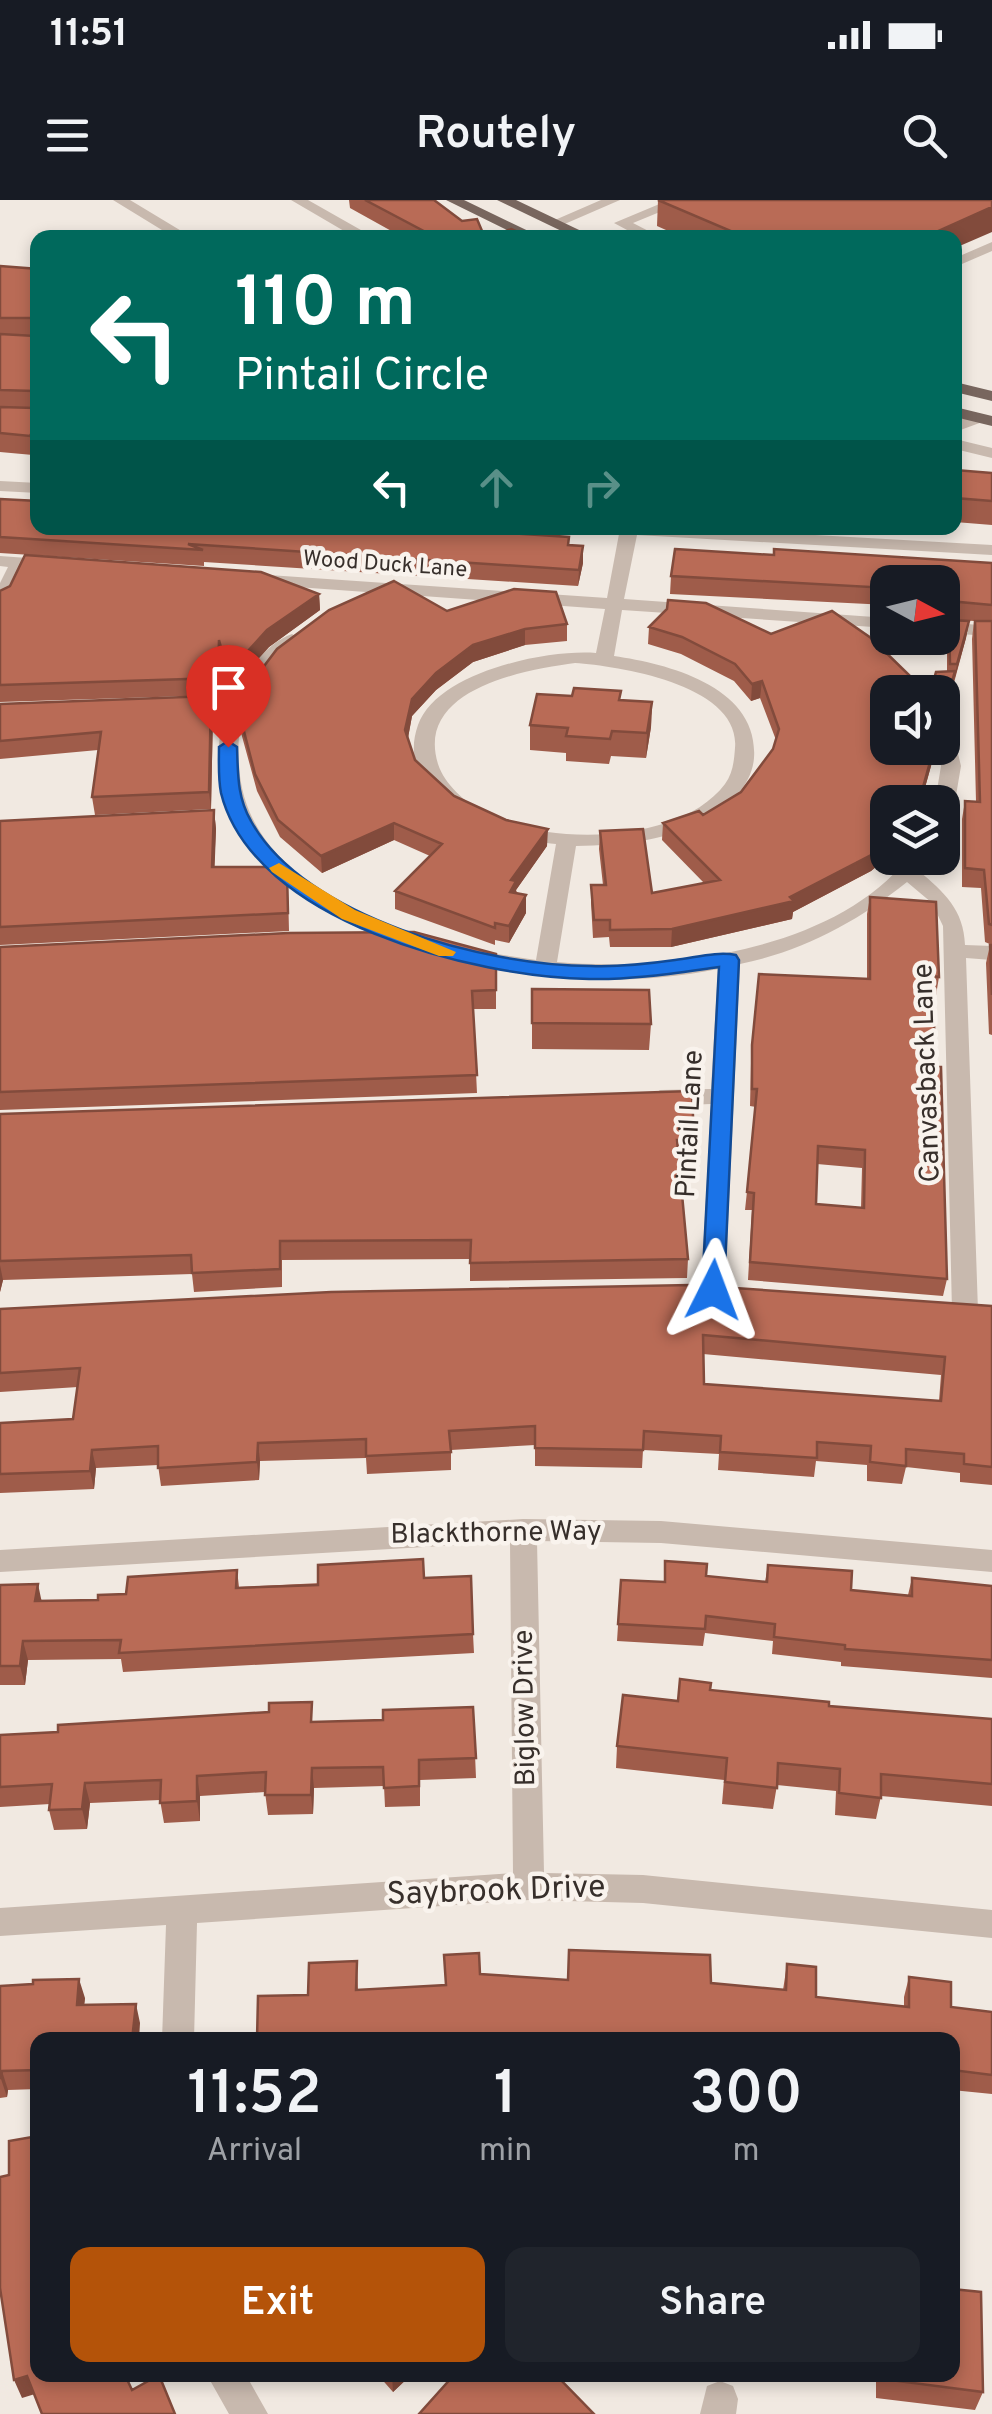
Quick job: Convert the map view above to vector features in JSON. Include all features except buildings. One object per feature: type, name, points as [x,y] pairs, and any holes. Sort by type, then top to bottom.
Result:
[{"type":"main road","points":[[453,200],[519,230]]},
{"type":"main road","points":[[485,200],[552,230]]},
{"type":"main road","points":[[504,200],[552,230]]},
{"type":"main road","points":[[962,390],[992,396]]},
{"type":"street","points":[[120,200],[172,230]]},
{"type":"street","points":[[298,200],[353,230]]},
{"type":"street","points":[[552,230],[613,200]]},
{"type":"street","points":[[637,230],[622,223],[682,200]]},
{"type":"street","points":[[962,260],[992,246]]},
{"type":"street","points":[[962,446],[992,453]]},
{"type":"street","points":[[0,486],[30,488]]},
{"type":"street","points":[[604,658],[628,535]]},
{"type":"street","points":[[866,535],[992,550]]},
{"type":"street","points":[[0,601],[9,562],[76,566]]},
{"type":"street","name":"Wood Duck Lane","points":[[229,577],[870,622]]},
{"type":"street","points":[[339,610],[382,588]]},
{"type":"street","points":[[833,619],[867,640]]},
{"type":"street","points":[[960,628],[992,630]]},
{"type":"street","points":[[309,629],[274,655],[225,703],[230,819],[282,872],[348,914],[398,936],[452,954],[545,970],[635,972],[729,960],[823,929],[862,908],[901,875]]},
{"type":"street","points":[[604,658],[681,677],[720,702],[742,732],[743,766],[723,798],[683,823],[628,838],[567,841],[508,829],[460,806],[432,774],[424,741],[439,709],[454,694],[484,677],[547,660],[604,658]]},
{"type":"street","points":[[545,970],[567,841]]},
{"type":"street","name":"Canvasback Lane","points":[[921,875],[951,914],[955,951],[955,1310],[992,1314]]},
{"type":"street","points":[[338,940],[398,936]]},
{"type":"street","points":[[955,951],[992,953]]},
{"type":"street","name":"Pintail Lane","points":[[713,1291],[729,960]]},
{"type":"street","points":[[644,1098],[723,1096]]},
{"type":"street","name":"Blackthorne Way","points":[[0,1561],[523,1530],[661,1532],[992,1561]]},
{"type":"street","name":"Biglow Drive","points":[[523,1530],[529,1886]]},
{"type":"street","name":"Saybrook Drive","points":[[0,1922],[529,1886],[643,1888],[992,1924]]},
{"type":"street","points":[[178,2032],[182,1908]]},
{"type":"street","points":[[229,2382],[250,2414]]},
{"type":"slow traffic","points":[[279,868],[312,894],[348,914],[446,952]]},
{"type":"route","points":[[228,747],[229,790],[257,846],[282,872],[312,894],[398,936],[452,954],[504,965],[586,973],[635,972],[729,960],[713,1290]]}]
